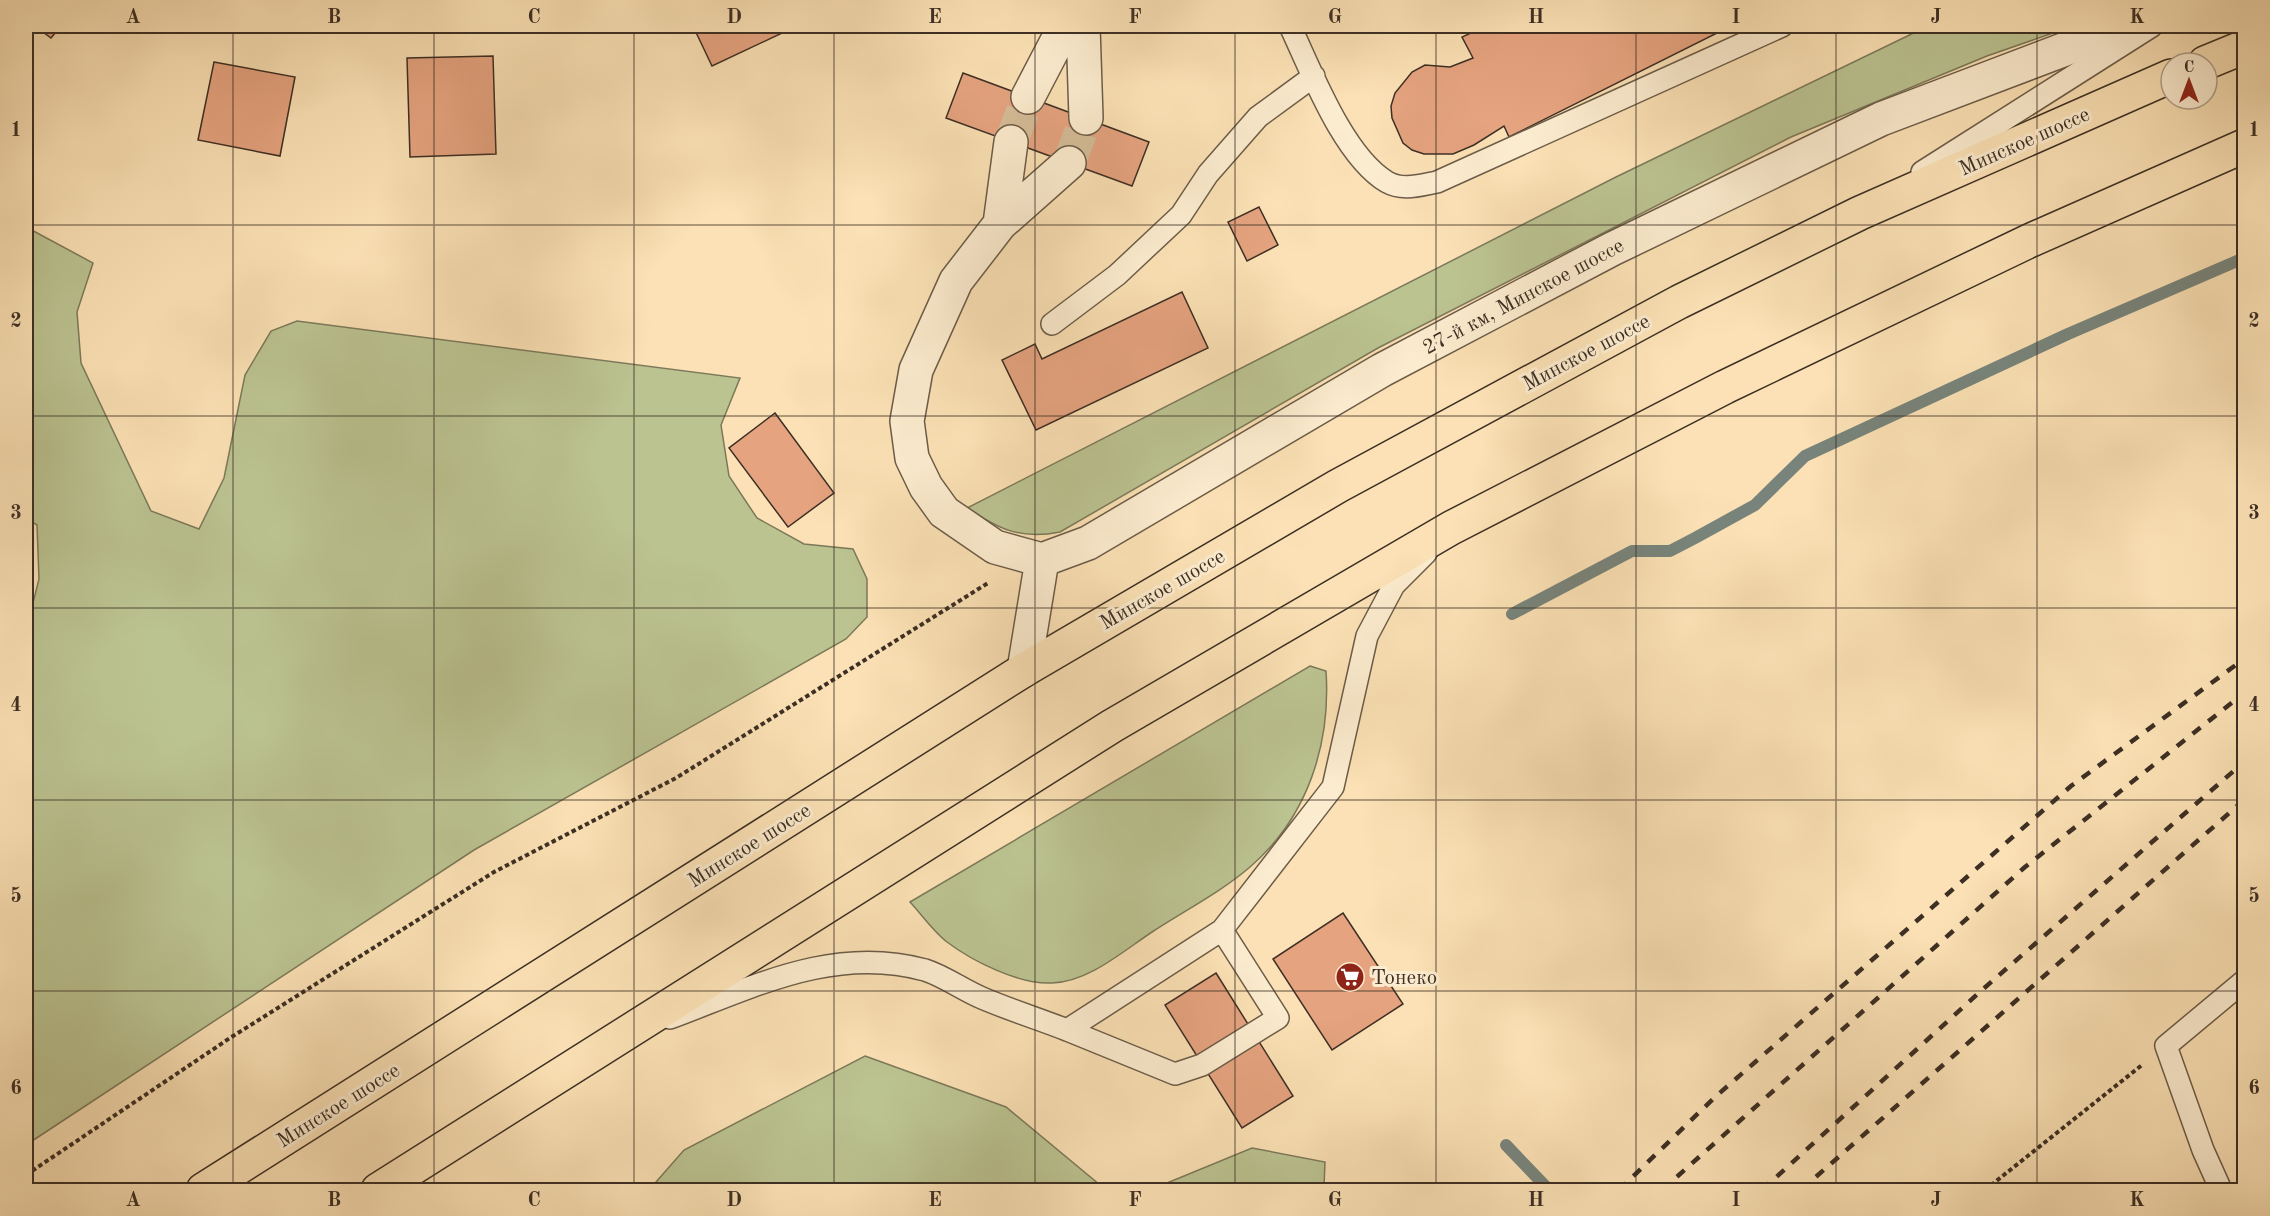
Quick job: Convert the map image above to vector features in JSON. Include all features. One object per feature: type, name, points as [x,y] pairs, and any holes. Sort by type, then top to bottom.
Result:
[{"type":"highway","points":[[2219,57],[2244,47]]},
{"type":"highway","name":"Минское шоссе","points":[[203,1191],[1024,670],[1349,481],[1679,302],[1860,213],[2159,81]]},
{"type":"highway","points":[[378,1191],[1112,726],[1451,528],[1725,387],[2018,246],[2244,146]]},
{"type":"street","points":[[1028,97],[1065,26]]},
{"type":"street","points":[[1083,26],[1086,118]]},
{"type":"street","name":"27-й км, Минское шоссе","points":[[1042,560],[1088,543],[1382,370],[1612,249],[1881,119],[2126,26]]},
{"type":"street","points":[[1000,224],[1011,142]]},
{"type":"street","points":[[1024,670],[1042,560],[995,547],[944,512],[926,487],[912,458],[907,421],[916,370],[956,281],[1000,224],[1069,163]]},
{"type":"lane","points":[[1290,26],[1334,122],[1373,171],[1388,183],[1410,188],[1437,182],[1782,26]]},
{"type":"lane","points":[[1860,213],[2152,26]]},
{"type":"lane","points":[[1052,324],[1117,275],[1181,215],[1208,174],[1258,117],[1314,76]]},
{"type":"lane","points":[[1067,1030],[1222,930],[1333,787],[1367,636],[1394,585],[1451,528]]},
{"type":"lane","points":[[619,1037],[797,971],[842,962],[884,962],[927,971],[982,999],[1067,1030],[1175,1074],[1202,1065],[1278,1018],[1222,930]]},
{"type":"lane","points":[[2221,1191],[2203,1150],[2166,1046],[2244,981]]},
{"type":"path","points":[[26,1175],[230,1038],[494,872],[676,778],[992,582]]},
{"type":"path","points":[[1984,1191],[2166,1046]]},
{"type":"green space","points":[[1928,26],[2073,26],[1987,56],[1791,137],[1378,348],[1060,532],[1033,535],[1010,531],[989,522],[967,508],[1616,177]]},
{"type":"green space","points":[[26,227],[93,263],[77,312],[81,363],[151,511],[199,529],[224,478],[245,375],[271,331],[297,321],[740,378],[721,425],[729,476],[757,518],[804,544],[853,549],[867,579],[867,617],[846,639],[474,850],[26,1145],[26,631],[39,579],[37,525],[26,518]]},
{"type":"green space","points":[[1310,666],[1326,671],[1327,699],[1324,726],[1311,778],[1287,826],[1270,848],[1239,876],[1104,965],[1079,977],[1052,983],[1039,983],[1011,976],[969,957],[947,942],[910,902]]},
{"type":"green space","points":[[865,1056],[1006,1107],[1106,1190],[649,1190],[684,1150]]},
{"type":"green space","points":[[1252,1148],[1325,1162],[1324,1187],[1321,1190],[1150,1190]]},
{"type":"building","points":[[35,26],[61,26],[51,38]]},
{"type":"building","points":[[693,26],[797,26],[712,66]]},
{"type":"building","points":[[1486,26],[1731,26],[1509,137],[1504,126],[1474,145],[1453,154],[1424,154],[1412,150],[1403,143],[1392,118],[1391,106],[1395,93],[1412,72],[1425,65],[1450,67],[1473,58],[1462,37]]},
{"type":"building","points":[[493,56],[496,154],[410,157],[407,58]]},
{"type":"building","points":[[214,62],[295,77],[280,156],[198,140]]},
{"type":"building","points":[[963,73],[1149,142],[1132,186],[946,118]]},
{"type":"building","points":[[1259,207],[1278,245],[1247,261],[1228,222]]},
{"type":"building","points":[[1182,292],[1208,348],[1036,430],[1002,360],[1035,344],[1042,359]]},
{"type":"building","points":[[775,413],[834,493],[788,527],[729,448]]},
{"type":"building","points":[[1343,913],[1403,1004],[1332,1050],[1273,959]]},
{"type":"building","points":[[1216,973],[1293,1096],[1242,1128],[1165,1005]]},
{"type":"waterway","points":[[1512,614],[1632,551],[1670,551],[1695,538],[1755,505],[1805,456],[2068,334],[2244,258]]},
{"type":"waterway","points":[[1506,1145],[1549,1190]]},
{"type":"tunnel","points":[[1011,142],[1028,97]]},
{"type":"tunnel","points":[[1069,163],[1086,118]]},
{"type":"railway","points":[[1619,1190],[1714,1098],[2071,786],[2244,659]]},
{"type":"railway","points":[[1662,1190],[2025,867],[2244,693]]},
{"type":"railway","points":[[1762,1190],[1982,990],[2244,762]]},
{"type":"railway","points":[[1801,1190],[2244,800]]},
{"type":"place","name":"Тонеко","points":[[1350,977]]}]
